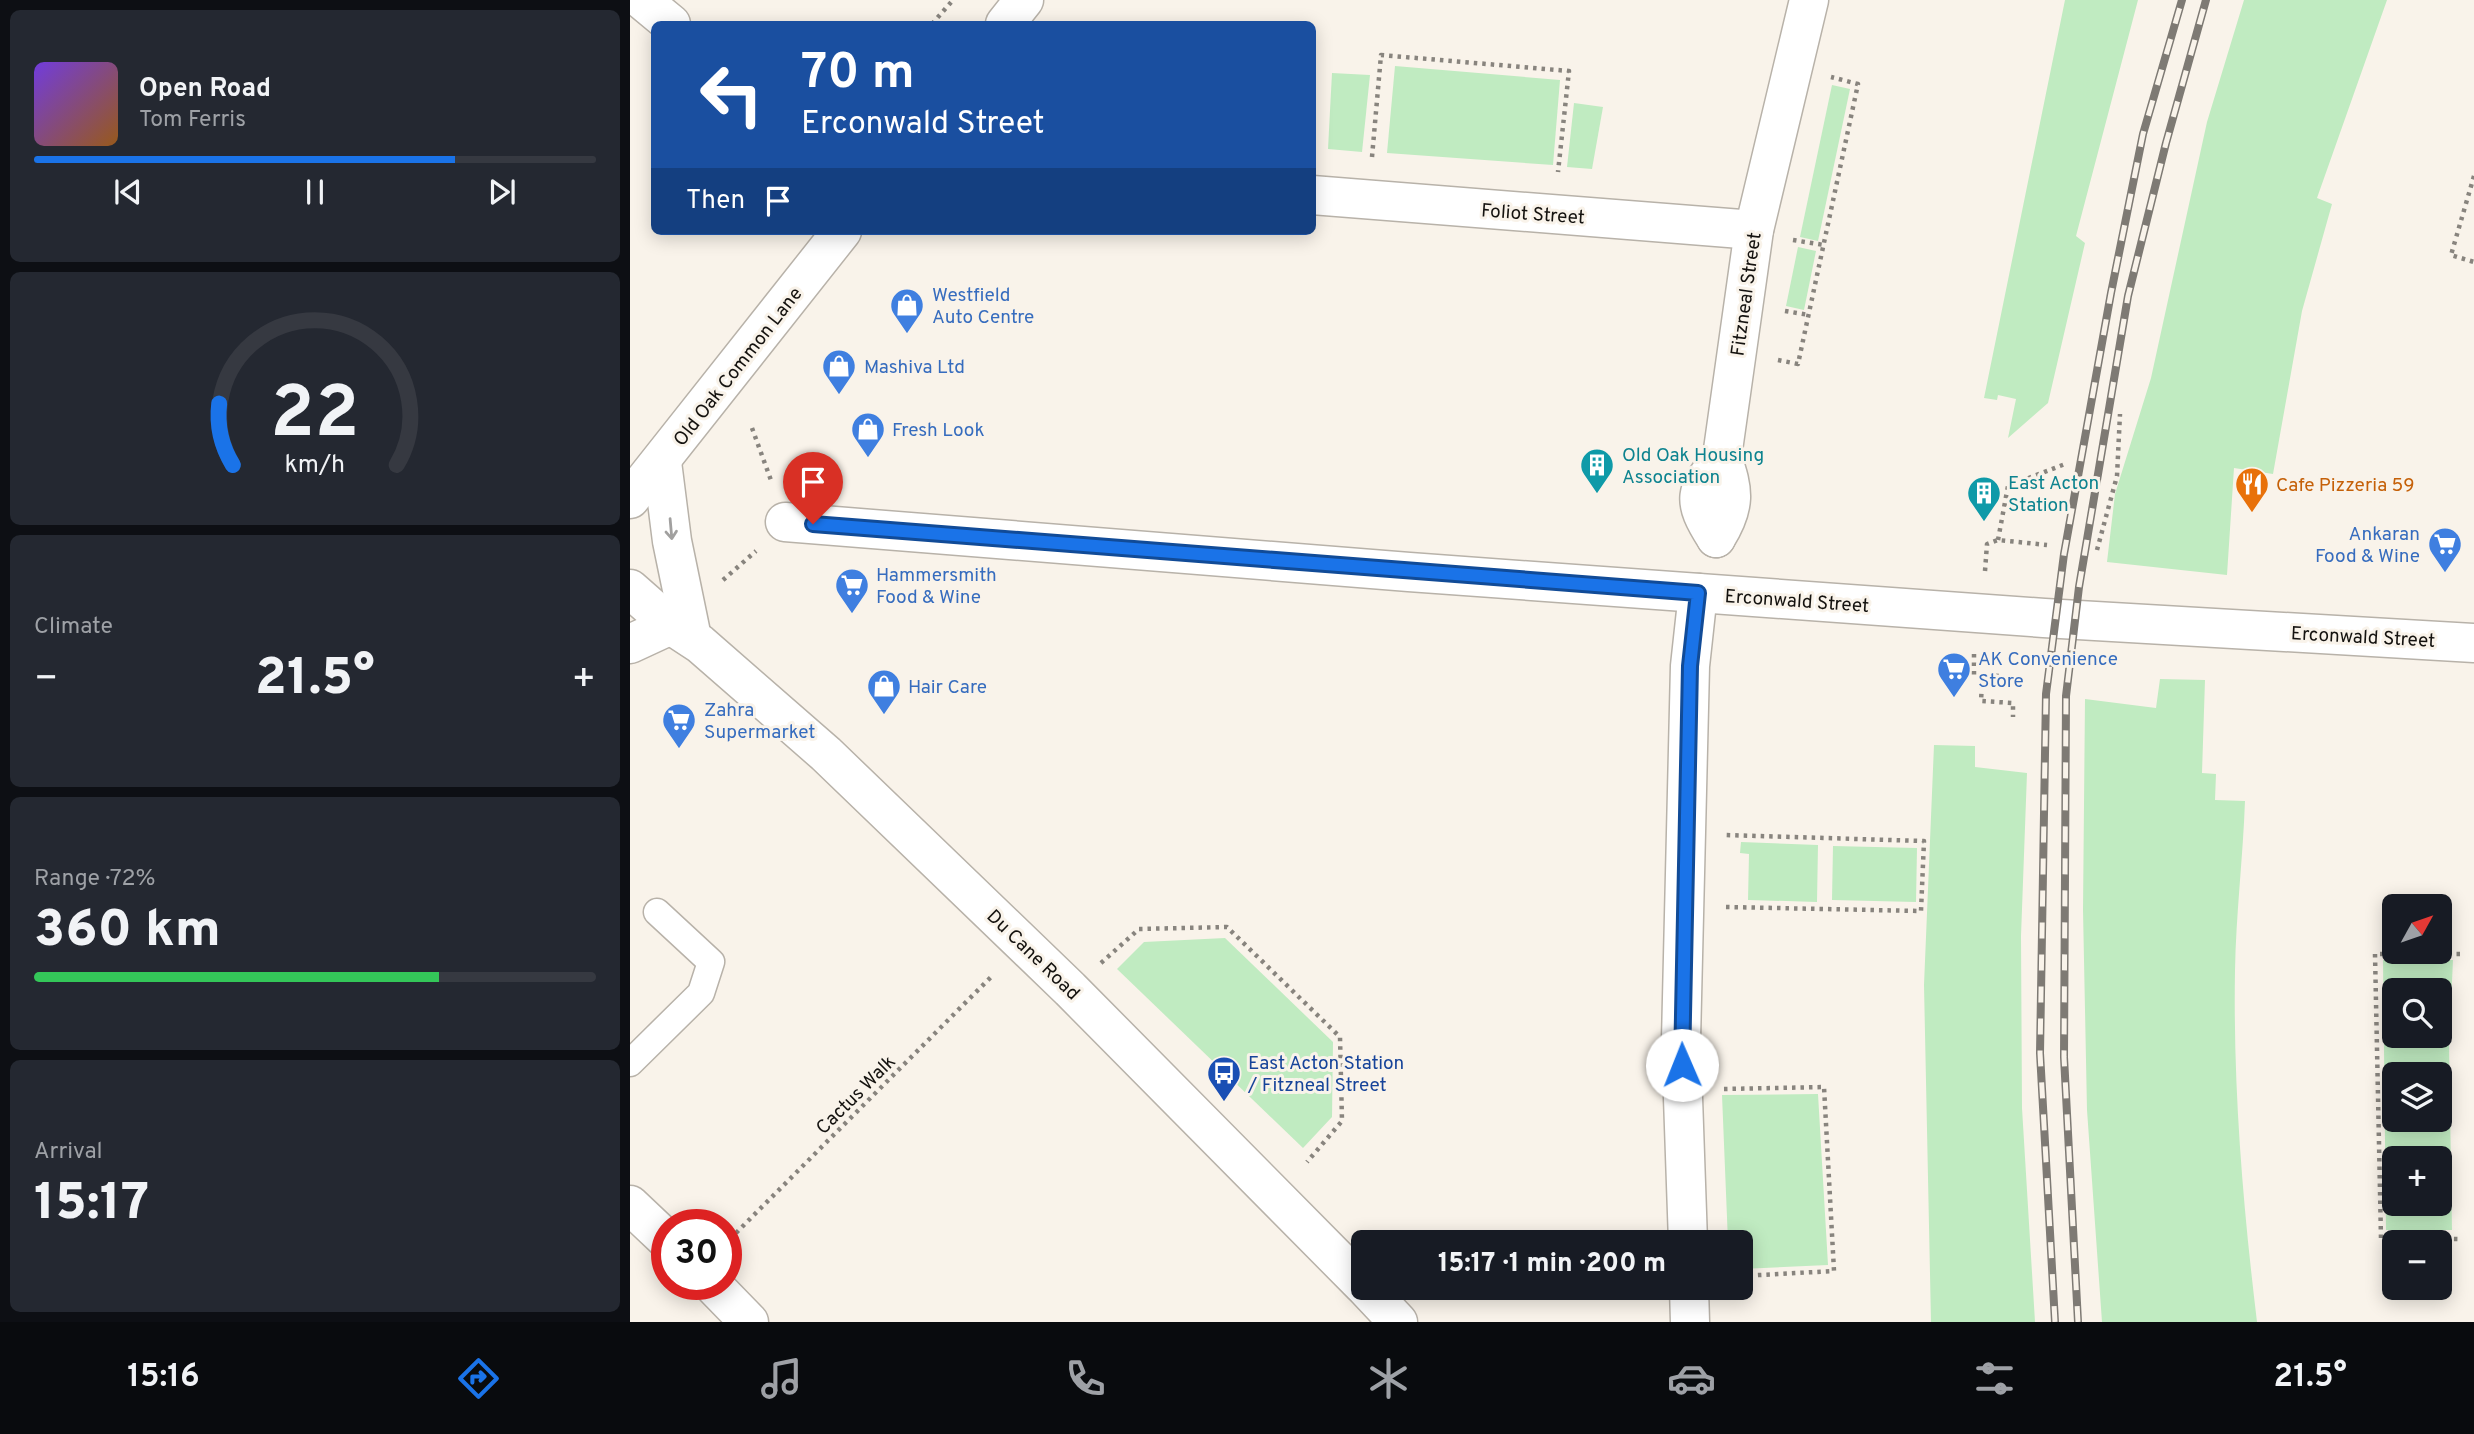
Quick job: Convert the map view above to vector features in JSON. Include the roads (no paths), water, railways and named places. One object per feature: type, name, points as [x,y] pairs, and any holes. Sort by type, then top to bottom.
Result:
[{"type":"street","points":[[642,0],[667,21]]},
{"type":"street","points":[[1007,21],[1024,0]]},
{"type":"street","name":"Fitzneal Street","points":[[1705,593],[1716,538],[1728,517],[1733,488],[1722,457],[1754,230],[1809,0]]},
{"type":"street","name":"Foliot Street","points":[[1316,195],[1754,230]]},
{"type":"street","name":"Old Oak Common Lane","points":[[630,499],[662,462],[839,235]]},
{"type":"street","points":[[630,644],[681,631],[662,462]]},
{"type":"street","name":"Erconwald Street","points":[[785,522],[2044,618],[2474,643]]},
{"type":"street","name":"Du Cane Road","points":[[630,589],[826,754],[957,879],[1351,1273]]},
{"type":"street","points":[[1688,1230],[1682,1026],[1690,666],[1705,593]]},
{"type":"street","points":[[630,1205],[651,1225]]},
{"type":"street","points":[[728,1300],[749,1322]]},
{"type":"street","name":"Du Cane Road","points":[[1377,1300],[1398,1322]]},
{"type":"street","points":[[1689,1300],[1690,1322]]},
{"type":"lane","points":[[630,1063],[701,993],[711,962],[657,912]]},
{"type":"railway","points":[[2055,1322],[2040,1053],[2046,694],[2064,554],[2111,293],[2143,134],[2182,0]]},
{"type":"railway","points":[[2078,1322],[2064,1057],[2066,696],[2079,587],[2128,296],[2166,143],[2206,0]]},
{"type":"place","name":"Westfield Auto Centre","points":[[907,335]]},
{"type":"place","name":"Mashiva Ltd","points":[[839,396]]},
{"type":"place","name":"Fresh Look","points":[[868,459]]},
{"type":"place","name":"Old Oak Housing Association","points":[[1597,495]]},
{"type":"place","name":"Cafe Pizzeria 59","points":[[2252,514]]},
{"type":"place","name":"East Acton Station","points":[[1984,523]]},
{"type":"place","name":"Ankaran Food & Wine","points":[[2445,574]]},
{"type":"place","name":"Hammersmith Food & Wine","points":[[852,615]]},
{"type":"place","name":"AK Convenience Store","points":[[1954,699]]},
{"type":"place","name":"Hair Care","points":[[884,716]]},
{"type":"place","name":"Zahra Supermarket","points":[[679,750]]},
{"type":"place","name":"East Acton Station / Fitzneal Street","points":[[1224,1103]]}]
